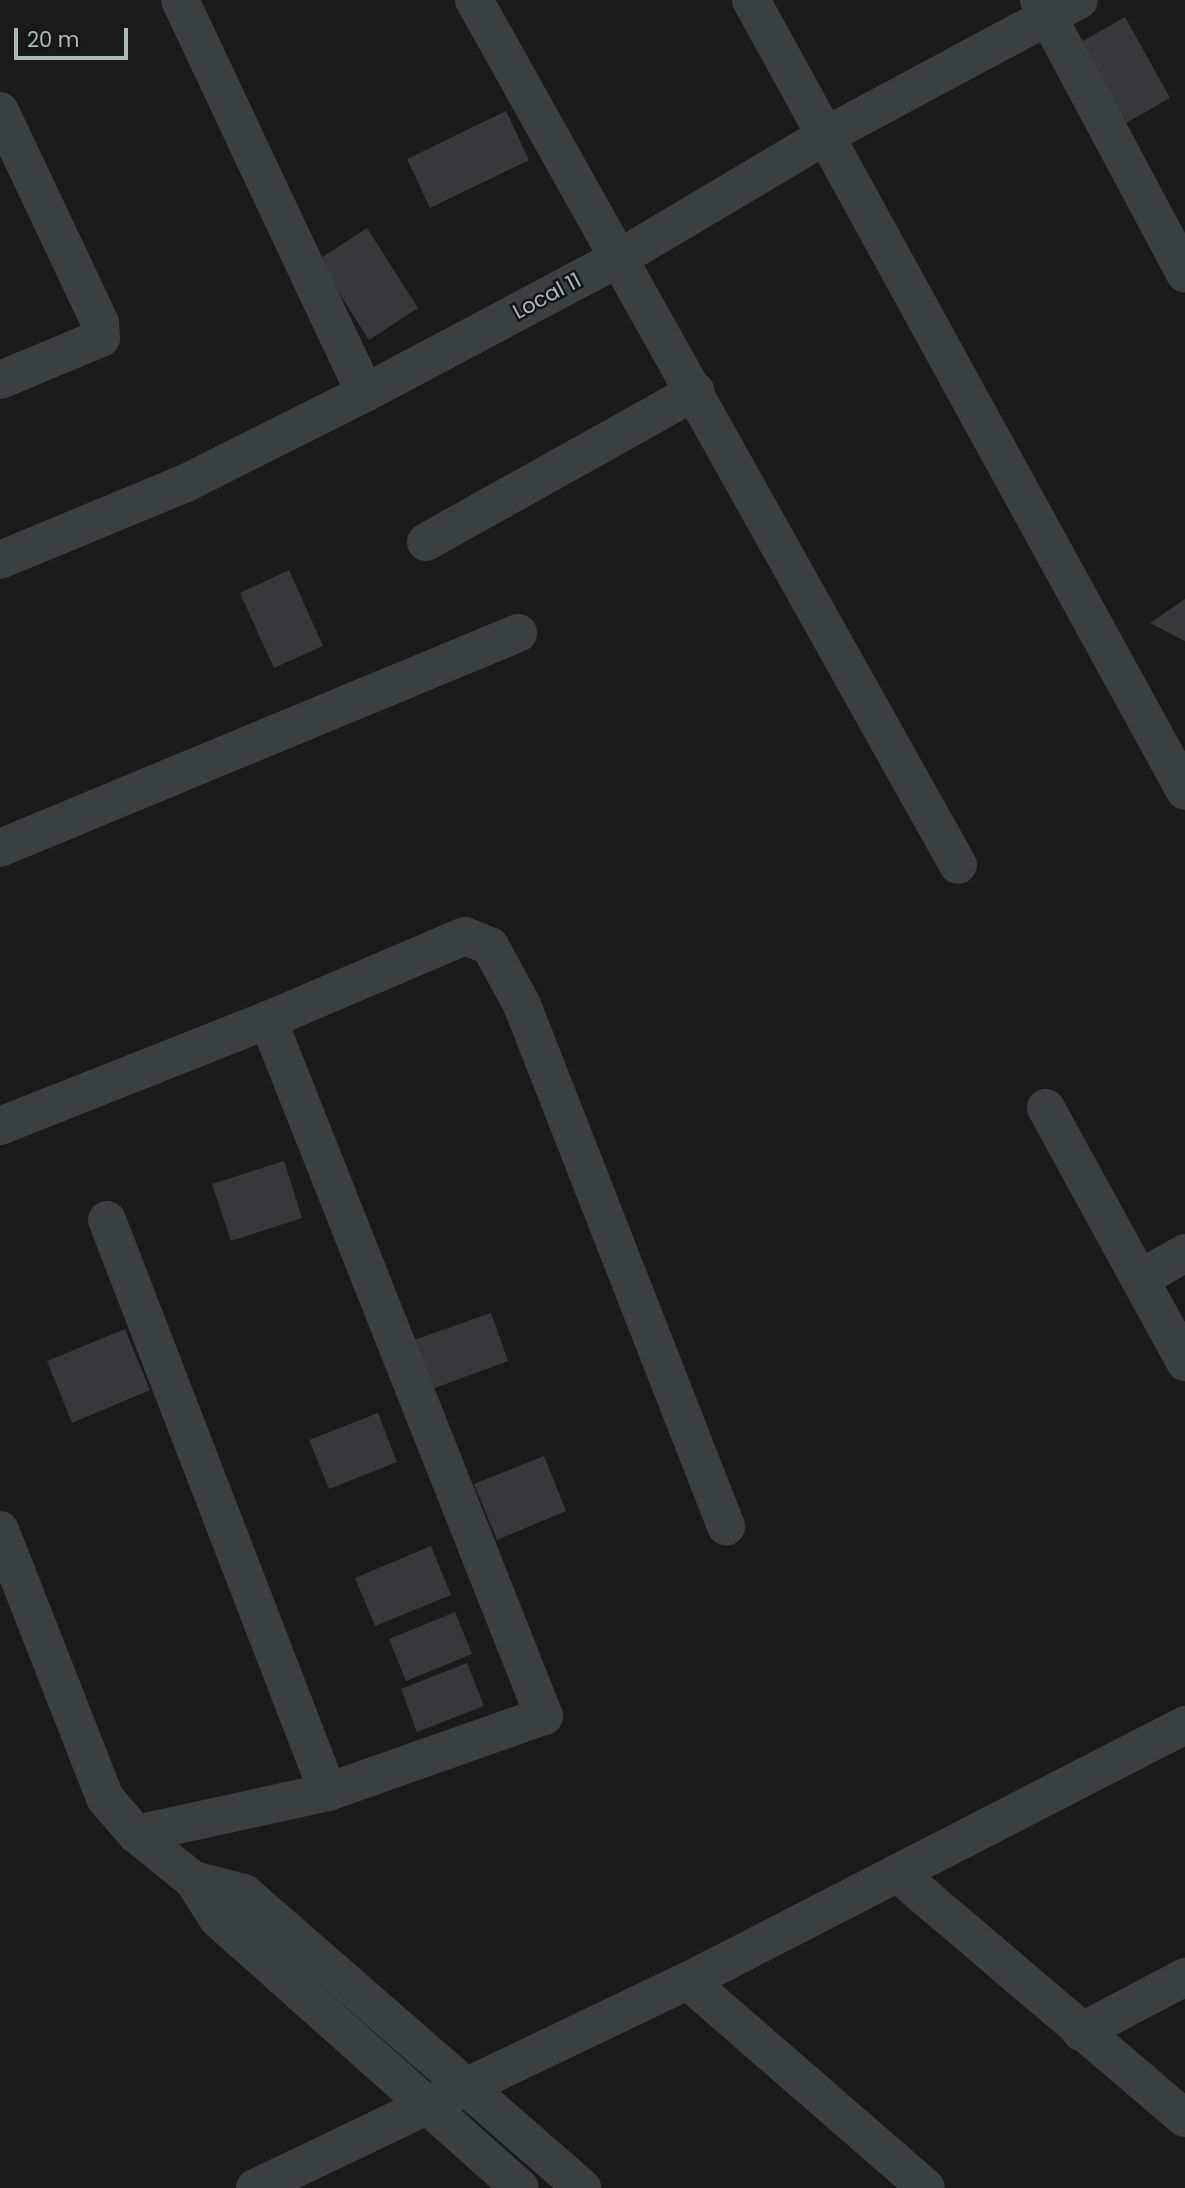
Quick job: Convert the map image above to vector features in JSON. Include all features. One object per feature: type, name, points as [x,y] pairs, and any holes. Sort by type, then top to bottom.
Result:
[{"type":"street","points":[[474,0],[696,391],[958,865]]},
{"type":"street","points":[[751,0],[1185,791]]},
{"type":"street","points":[[192,5],[365,393]]},
{"type":"street","points":[[1055,5],[1185,273]]},
{"type":"street","name":"Local 11","points":[[0,560],[186,483],[365,393],[621,257],[825,136],[1055,5]]},
{"type":"street","points":[[0,111],[100,323],[101,338],[0,380]]},
{"type":"street","points":[[426,542],[696,391]]},
{"type":"street","points":[[0,848],[519,633]]},
{"type":"street","points":[[0,1126],[268,1020],[465,936],[490,946],[522,1004],[726,1526]]},
{"type":"street","points":[[136,1834],[328,1792],[544,1716],[268,1020]]},
{"type":"street","points":[[1046,1108],[1185,1362]]},
{"type":"street","points":[[107,1220],[328,1792]]},
{"type":"street","points":[[1139,1279],[1185,1253]]},
{"type":"street","points":[[0,1530],[106,1798],[136,1834],[193,1880],[218,1919],[520,2188]]},
{"type":"street","points":[[255,2188],[688,1981],[1185,1725]]},
{"type":"street","points":[[898,1873],[1081,2032],[1185,2118]]},
{"type":"street","points":[[193,1880],[244,1893],[582,2188]]},
{"type":"street","points":[[1081,2032],[1185,1977]]},
{"type":"street","points":[[688,1981],[926,2188]]},
{"type":"building","points":[[1125,17],[1170,98],[1121,126],[1076,45]]},
{"type":"building","points":[[506,111],[529,160],[430,208],[407,159]]},
{"type":"building","points":[[367,228],[418,308],[369,340],[318,260]]},
{"type":"building","points":[[289,570],[323,646],[274,668],[240,593]]},
{"type":"building","points":[[1185,599],[1185,641],[1150,623]]},
{"type":"building","points":[[284,1161],[302,1218],[231,1241],[212,1184]]},
{"type":"building","points":[[491,1313],[508,1361],[432,1389],[414,1340]]},
{"type":"building","points":[[125,1329],[150,1390],[72,1423],[47,1361]]},
{"type":"building","points":[[378,1413],[397,1462],[329,1489],[309,1440]]},
{"type":"building","points":[[544,1456],[566,1511],[497,1540],[474,1484]]},
{"type":"building","points":[[431,1546],[451,1595],[375,1626],[355,1578]]},
{"type":"building","points":[[455,1612],[472,1654],[406,1681],[389,1639]]},
{"type":"building","points":[[467,1663],[484,1706],[417,1732],[401,1689]]}]
